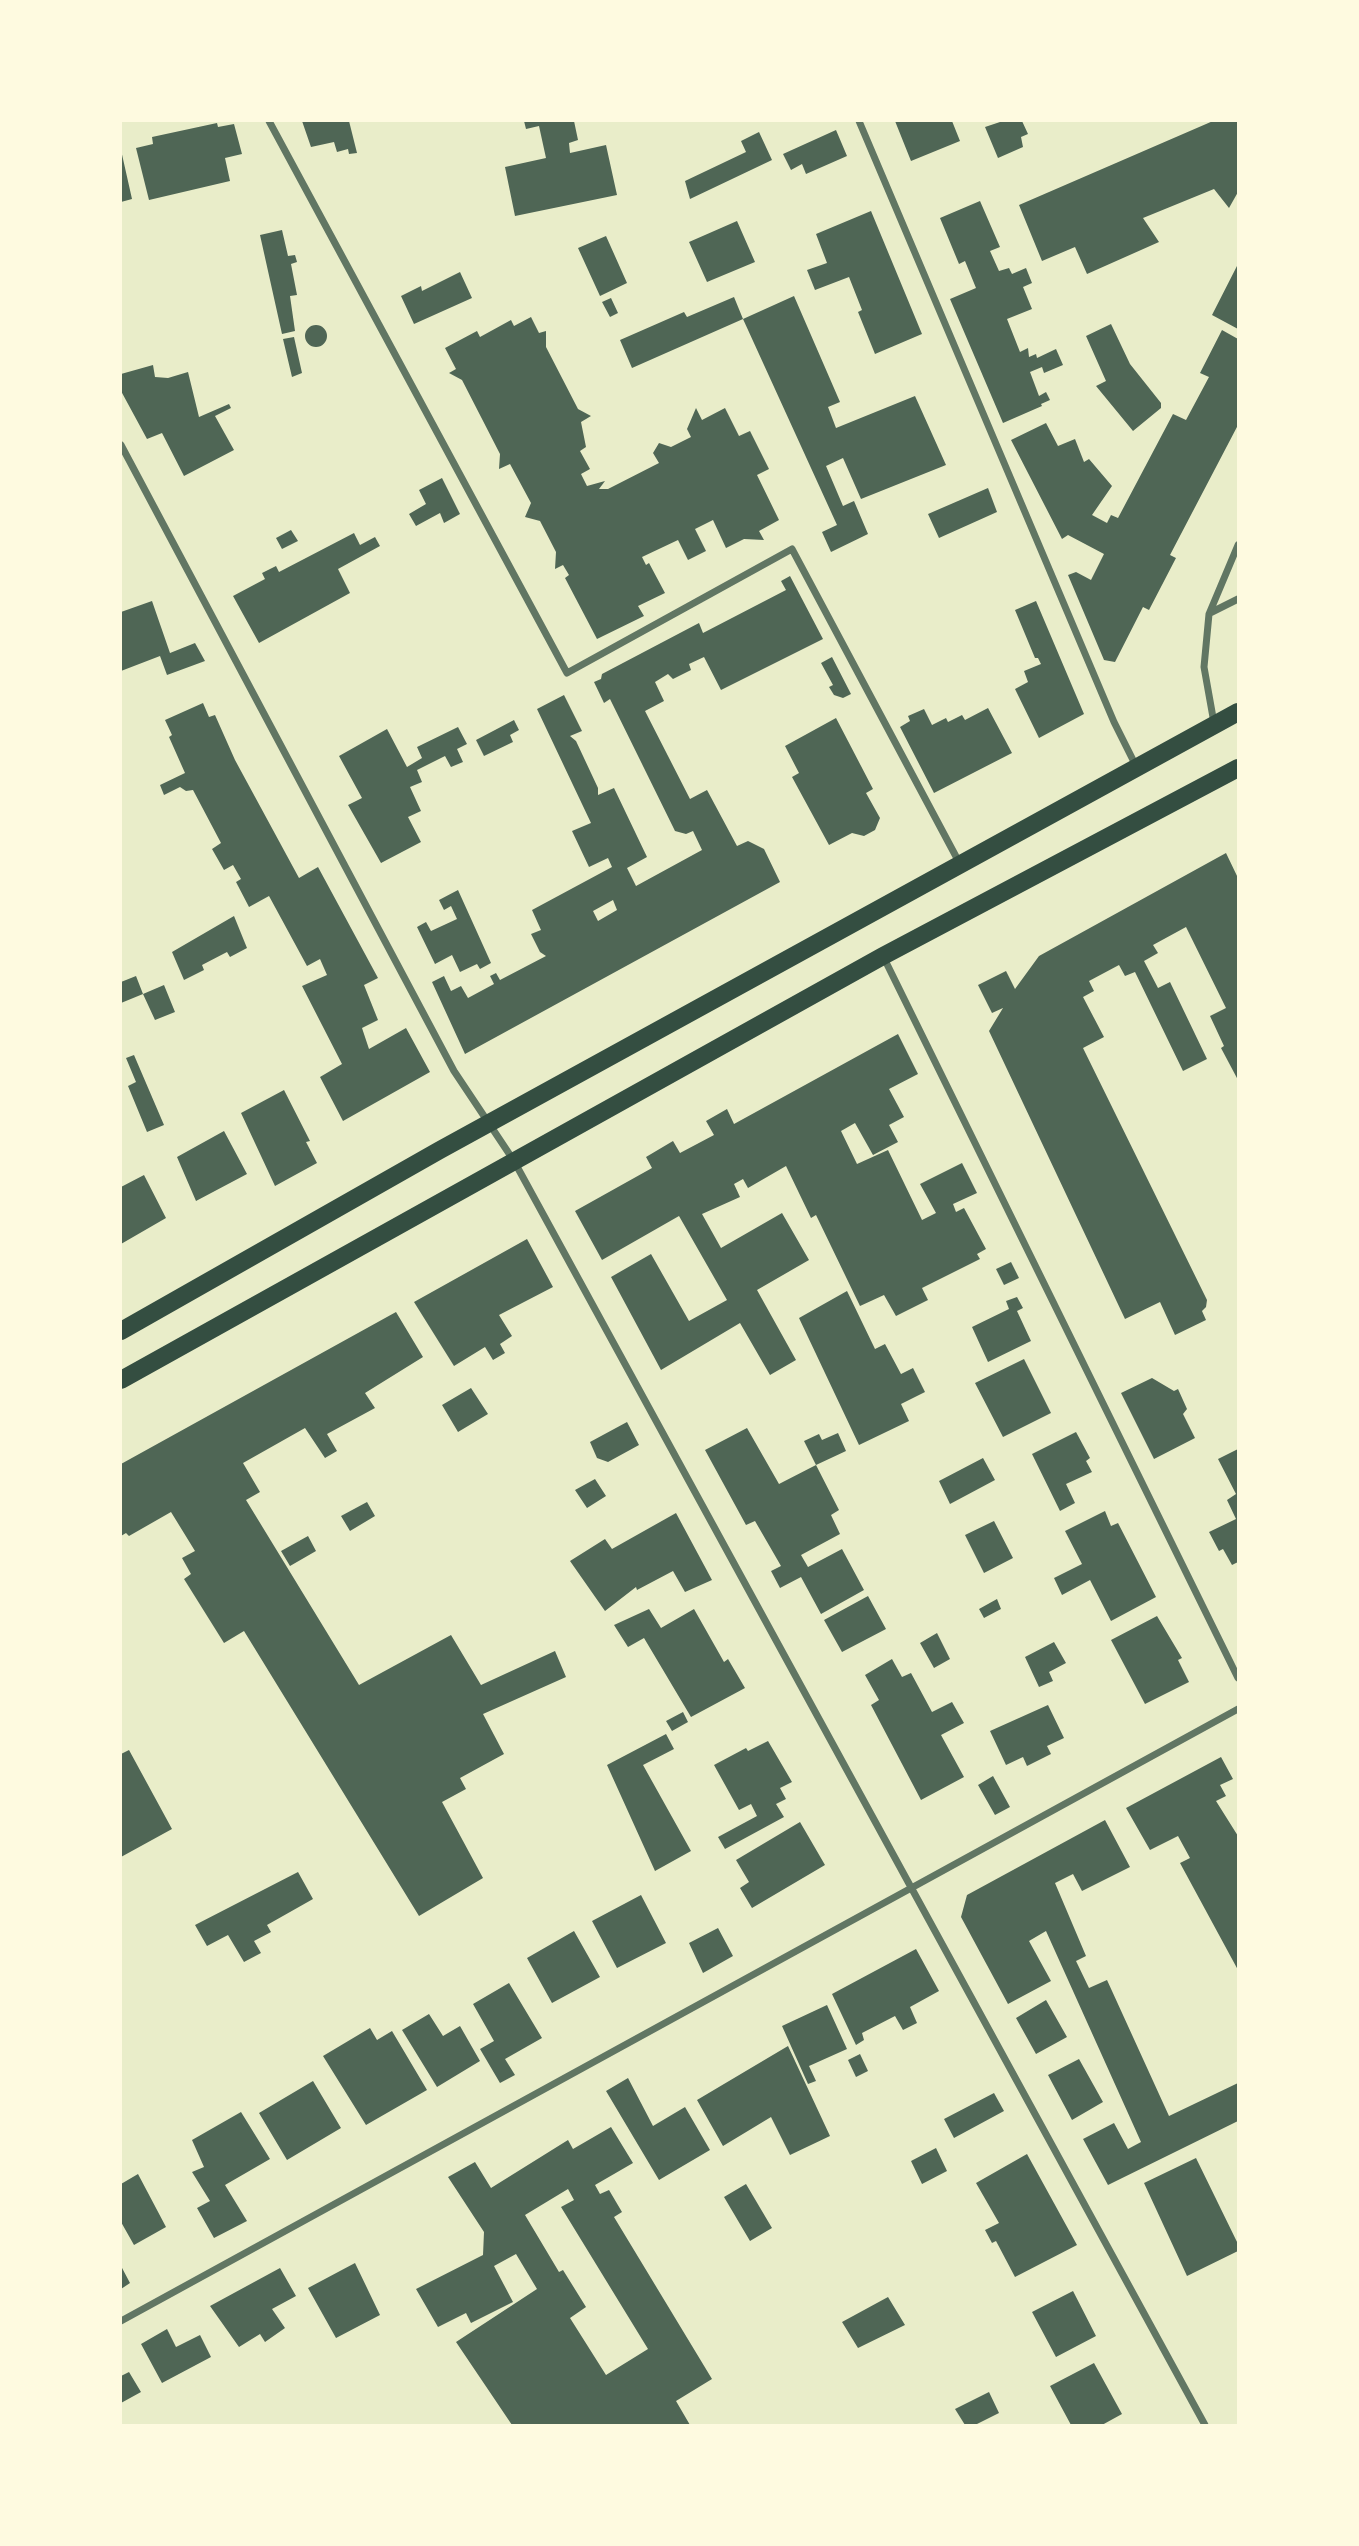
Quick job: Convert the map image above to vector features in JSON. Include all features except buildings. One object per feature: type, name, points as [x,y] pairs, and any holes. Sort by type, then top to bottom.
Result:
[{"type":"main road","points":[[121,1331],[487,1124],[1238,712]]},
{"type":"main road","points":[[121,1380],[883,956],[1238,768]]},
{"type":"street","points":[[269,121],[567,673],[792,549],[961,865]]},
{"type":"street","points":[[859,121],[1114,722],[1138,768]]},
{"type":"street","points":[[121,445],[454,1072],[514,1161],[1205,2425]]},
{"type":"street","points":[[1215,726],[1204,667],[1209,614],[1238,545]]},
{"type":"street","points":[[1209,614],[1238,599]]},
{"type":"street","points":[[883,956],[1238,1678]]},
{"type":"street","points":[[121,2321],[1238,1709]]}]
